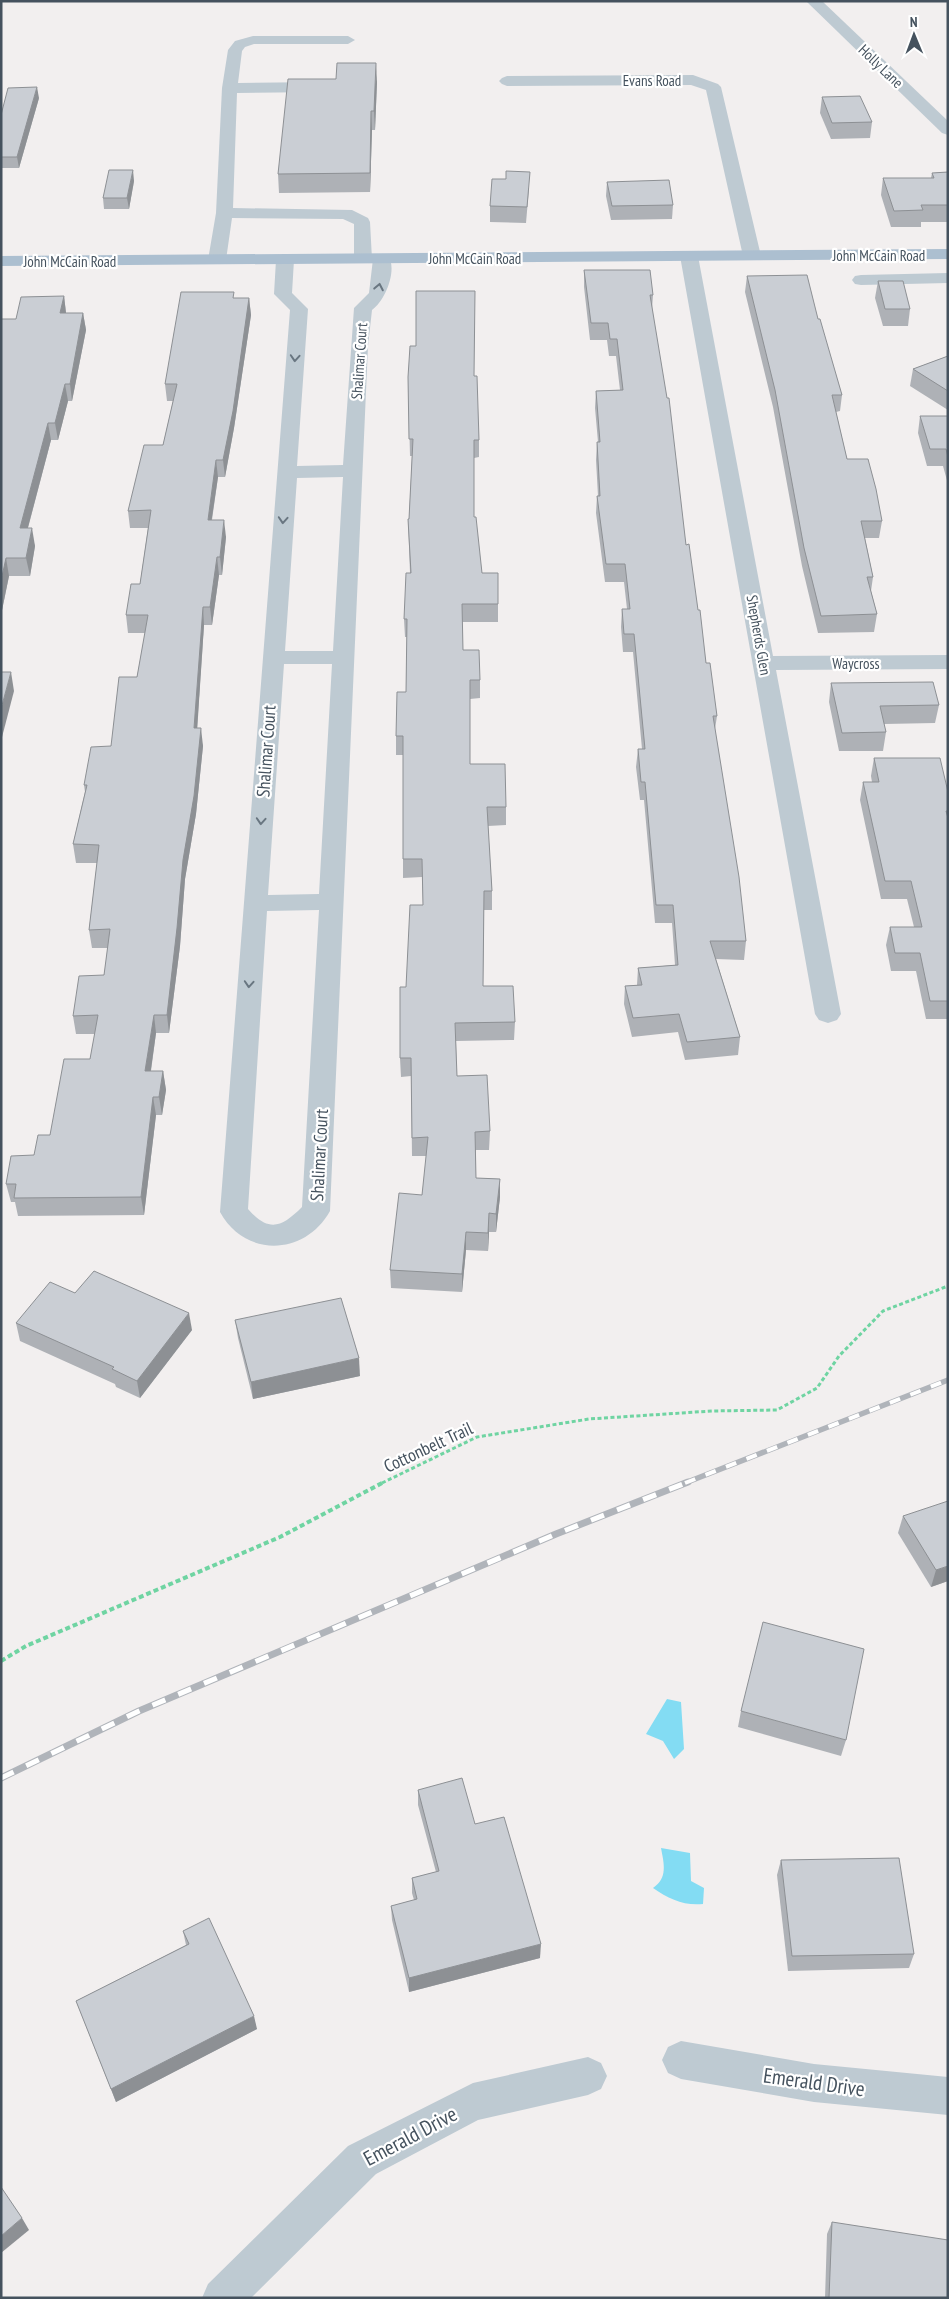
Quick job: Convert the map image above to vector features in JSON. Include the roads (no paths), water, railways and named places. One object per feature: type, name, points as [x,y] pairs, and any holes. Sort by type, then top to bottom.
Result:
[{"type":"main road","name":"John McCain Road","points":[[1,262],[942,254]]},
{"type":"street","name":"Holly Lane","points":[[813,1],[948,130]]},
{"type":"street","points":[[217,260],[224,213],[230,88],[235,50],[240,44],[253,40],[348,40]]},
{"type":"street","name":"Evans Road","points":[[507,81],[693,80],[712,87],[752,256]]},
{"type":"street","points":[[230,88],[324,87]]},
{"type":"street","points":[[224,213],[346,214],[362,222],[363,259]]},
{"type":"street","points":[[861,280],[947,278],[942,254]]},
{"type":"street","name":"Shepherds Glen","points":[[689,256],[828,1014]]},
{"type":"street","name":"Shalimar Court","points":[[285,260],[283,294],[299,309],[234,1212],[246,1226],[265,1234],[282,1235],[298,1229],[316,1211],[353,471],[363,308],[379,294],[382,259]]},
{"type":"street","points":[[287,472],[353,471]]},
{"type":"street","points":[[273,658],[344,657]]},
{"type":"street","name":"Waycross","points":[[764,663],[948,662]]},
{"type":"street","points":[[255,904],[332,902]]},
{"type":"street","name":"Emerald Drive","points":[[682,2060],[728,2070],[818,2084],[948,2096]]},
{"type":"street","name":"Emerald Drive","points":[[222,2298],[362,2160],[473,2102],[588,2076]]},
{"type":"water","points":[[667,1699],[681,1702],[684,1749],[674,1759],[663,1741],[646,1734]]},
{"type":"water","points":[[661,1848],[690,1853],[691,1881],[704,1888],[703,1904],[689,1904],[677,1901],[653,1888],[661,1880],[664,1870]]},
{"type":"railway","points":[[685,1483],[948,1380]]},
{"type":"railway","points":[[1,1778],[139,1711],[556,1534],[688,1482]]}]
